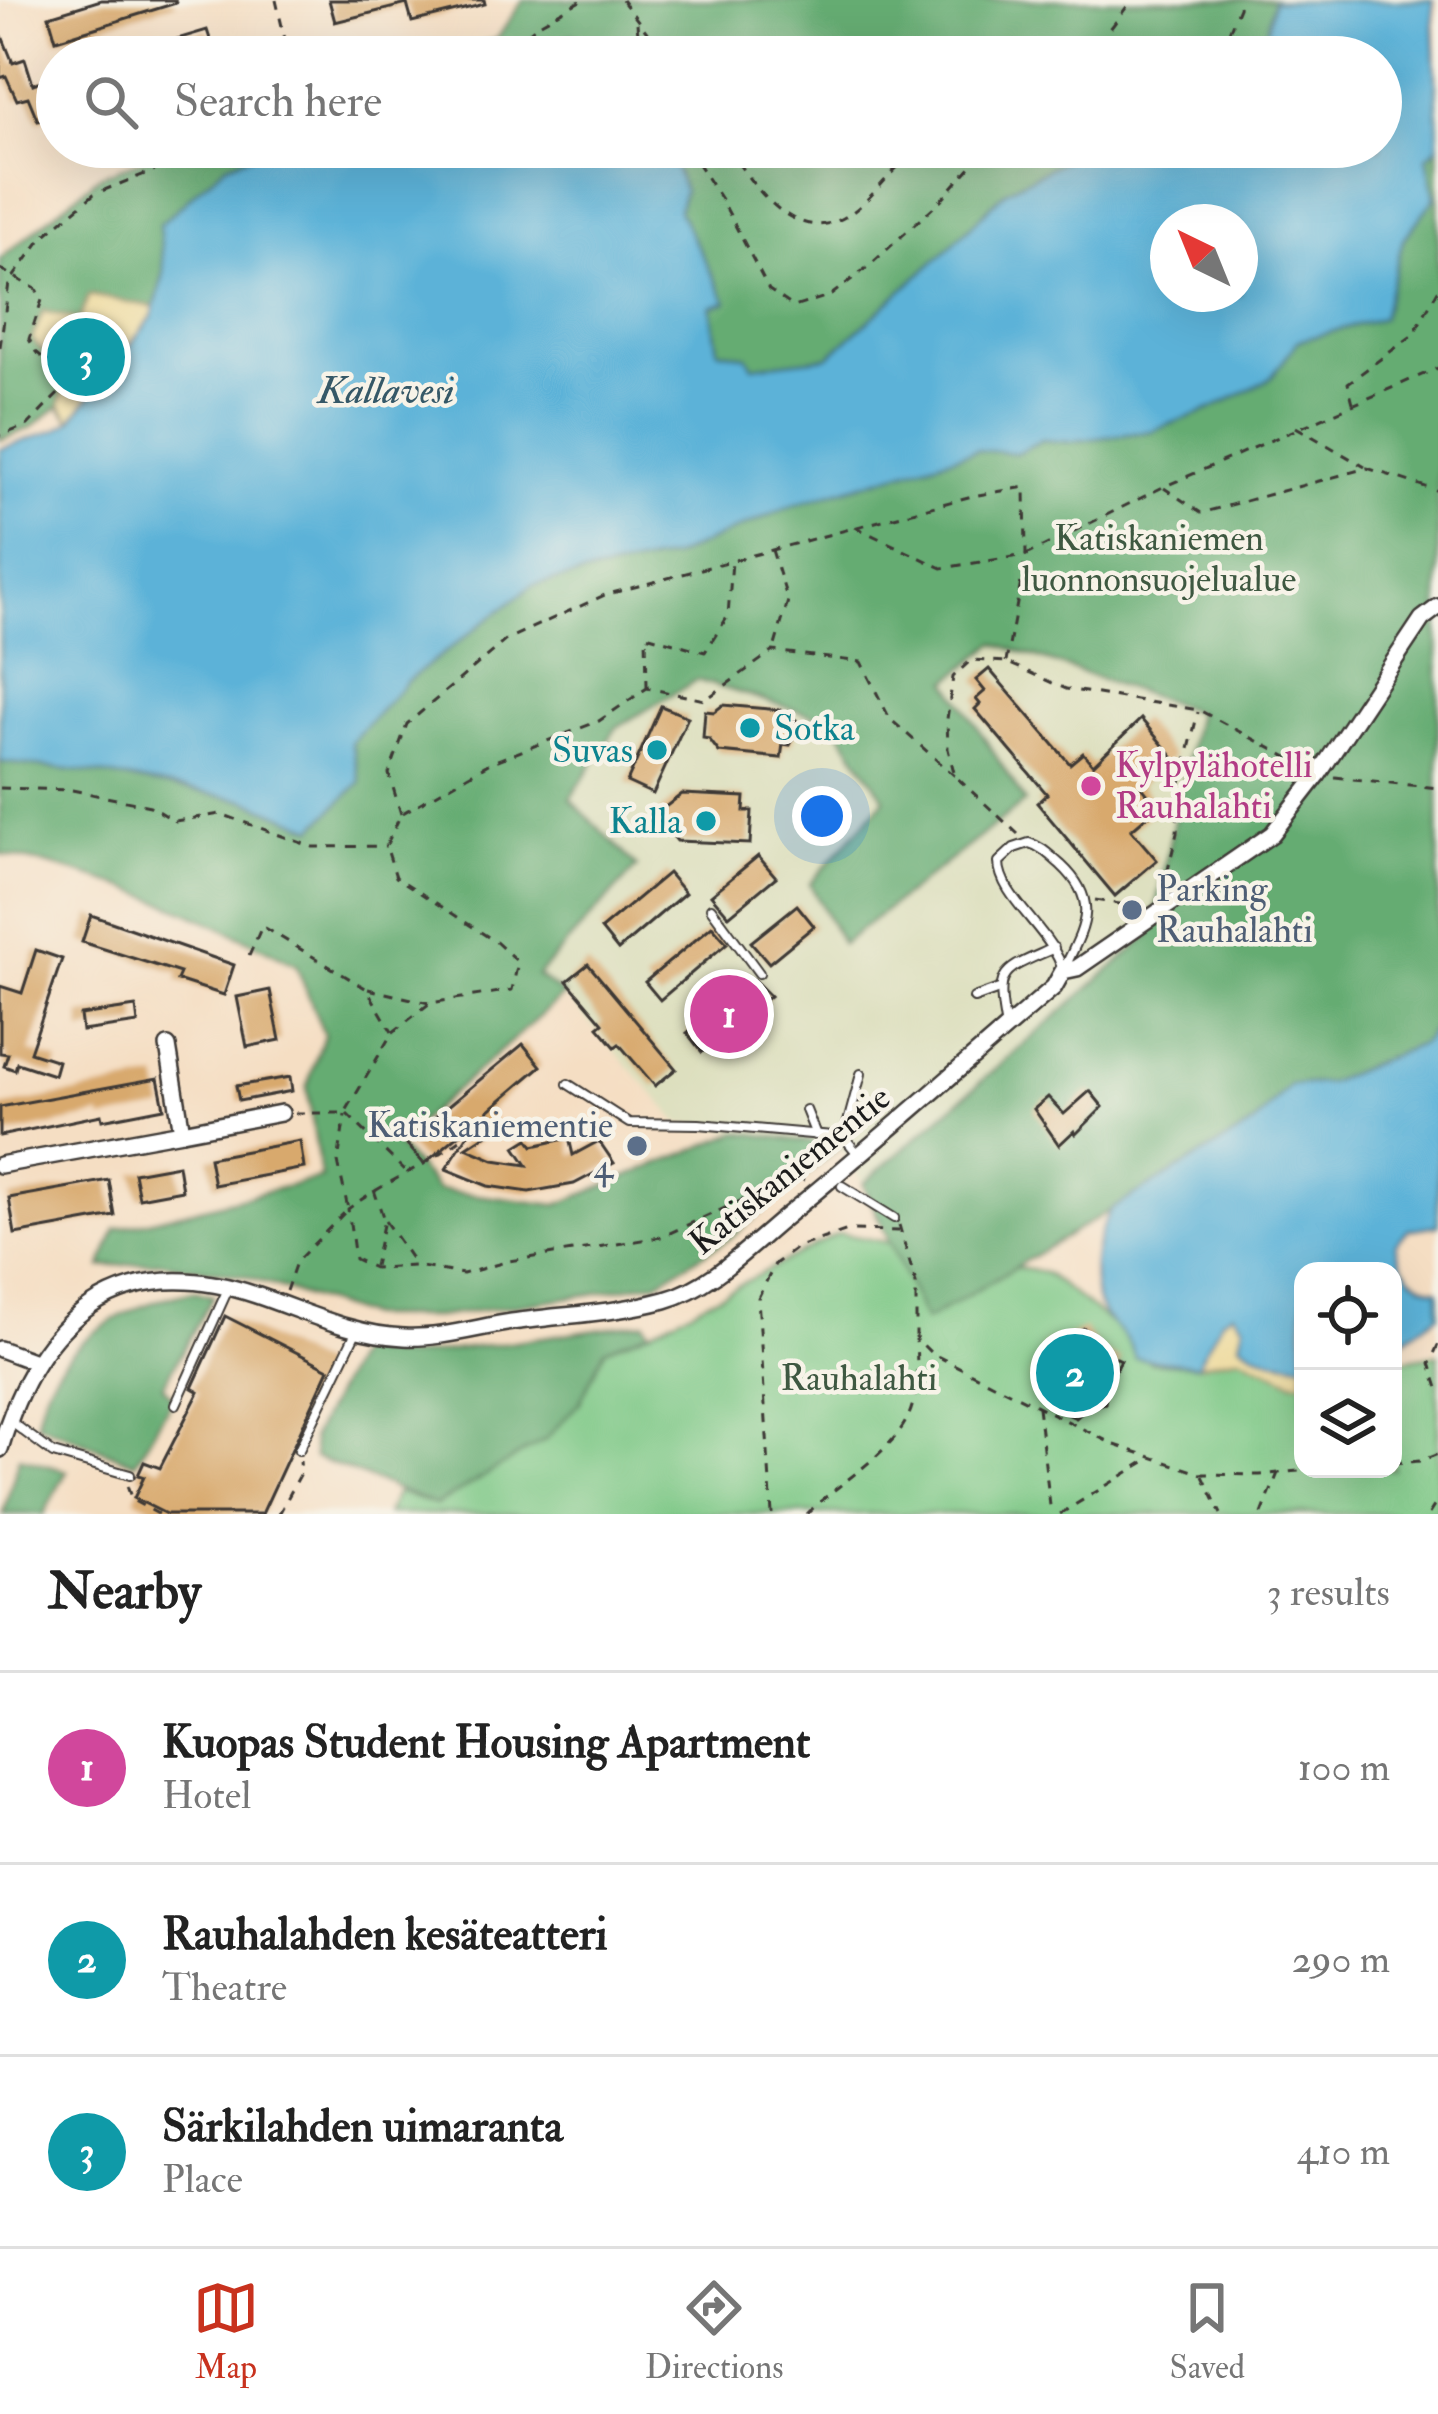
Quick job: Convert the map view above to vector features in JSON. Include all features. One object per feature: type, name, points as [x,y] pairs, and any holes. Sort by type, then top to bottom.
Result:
[{"type":"street","name":"Katiskaniementie","points":[[0,1449],[35,1361],[77,1315],[126,1288],[164,1279],[210,1282],[357,1330],[407,1337],[668,1299],[719,1271],[1054,987],[1063,971],[1077,968],[1272,834],[1318,775],[1422,620],[1438,608]]},
{"type":"street","points":[[168,1046],[182,1132]]},
{"type":"street","points":[[0,1165],[281,1113]]},
{"type":"street","points":[[0,1349],[35,1361]]},
{"type":"lane","points":[[1029,843],[1040,846],[1072,875],[1086,899],[1088,915],[1063,971],[1054,948],[999,877],[998,862],[1029,843]]},
{"type":"lane","points":[[710,908],[759,973]]},
{"type":"lane","points":[[1006,1028],[999,989],[1003,976],[1054,948]]},
{"type":"lane","points":[[974,998],[999,989]]},
{"type":"lane","points":[[844,1137],[861,1074]]},
{"type":"lane","points":[[568,1084],[629,1123],[745,1126],[844,1137],[860,1156]]},
{"type":"lane","points":[[806,1110],[816,1135]]},
{"type":"lane","points":[[842,1186],[895,1218]]},
{"type":"lane","points":[[176,1404],[229,1287]]},
{"type":"lane","points":[[299,1450],[357,1330]]},
{"type":"lane","points":[[8,1420],[53,1453],[127,1477]]},
{"type":"path","points":[[275,0],[284,36]]},
{"type":"path","points":[[525,36],[582,0]]},
{"type":"path","points":[[622,0],[650,36]]},
{"type":"path","points":[[1105,36],[1132,0]]},
{"type":"path","points":[[1224,36],[1241,0]]},
{"type":"path","points":[[637,19],[638,36]]},
{"type":"path","points":[[0,347],[11,277],[42,238],[94,194],[160,168]]},
{"type":"path","points":[[701,168],[769,290],[794,308],[831,295],[868,266],[969,168]]},
{"type":"path","points":[[741,168],[752,187],[783,213],[815,225],[843,219],[899,168]]},
{"type":"path","points":[[0,269],[36,289],[42,300],[29,339],[57,369],[59,393],[28,425],[0,436]]},
{"type":"path","points":[[1353,404],[1348,383],[1413,335],[1438,290]]},
{"type":"path","points":[[855,526],[941,568],[1026,556],[1163,487],[1438,368]]},
{"type":"path","points":[[1296,427],[1366,468],[1438,491]]},
{"type":"path","points":[[1163,487],[1201,514],[1366,468]]},
{"type":"path","points":[[401,814],[389,774],[407,724],[507,639],[605,595],[972,496],[1025,488],[1026,556],[1006,662]]},
{"type":"path","points":[[249,956],[262,926],[367,988],[430,1004],[512,990],[518,962],[496,942],[396,877],[386,846],[401,814],[490,763],[599,721],[647,688],[705,700],[773,651],[788,601],[771,548]]},
{"type":"path","points":[[647,688],[646,635],[705,652],[728,616],[732,559]]},
{"type":"path","points":[[773,651],[861,662],[890,719],[1029,843]]},
{"type":"path","points":[[955,776],[947,719],[953,677],[970,660],[1006,662],[1066,689],[1199,710],[1318,775],[1438,788]]},
{"type":"path","points":[[1086,899],[1157,910],[1177,833],[1180,786],[1199,710]]},
{"type":"path","points":[[0,788],[72,790],[150,806],[175,821],[221,814],[313,847],[386,846]]},
{"type":"path","points":[[367,988],[392,1033]]},
{"type":"path","points":[[430,1004],[392,1033],[345,1113],[338,1162],[355,1259],[374,1268],[416,1266],[463,1274],[509,1261],[661,1237],[793,1177],[816,1135]]},
{"type":"path","points":[[281,1113],[345,1113],[406,1172]]},
{"type":"path","points":[[281,1304],[296,1262],[348,1208],[406,1172],[424,1167],[460,1140]]},
{"type":"path","points":[[793,1177],[810,1181]]},
{"type":"path","points":[[374,1190],[384,1220],[416,1266]]},
{"type":"path","points":[[807,1514],[882,1448],[908,1416],[917,1377],[916,1284],[895,1218]]},
{"type":"path","points":[[374,1268],[384,1220]]},
{"type":"path","points":[[772,1514],[758,1298],[775,1264],[798,1247],[848,1230],[903,1232]]},
{"type":"path","points":[[916,1338],[931,1353],[1115,1445],[1202,1474],[1294,1471]]},
{"type":"path","points":[[1438,1345],[1430,1363],[1438,1388]]},
{"type":"path","points":[[1037,1406],[1052,1514]]},
{"type":"path","points":[[279,1514],[301,1473],[299,1450]]},
{"type":"path","points":[[1402,1462],[1438,1454]]},
{"type":"path","points":[[1060,1514],[1153,1457]]},
{"type":"path","points":[[1262,1514],[1278,1473]]},
{"type":"path","points":[[1202,1474],[1221,1514]]},
{"type":"path","points":[[127,1477],[132,1500],[158,1514]]},
{"type":"path","points":[[1429,1514],[1438,1500]]},
{"type":"shaded area","points":[[995,643],[1197,711],[1150,935],[863,1184],[840,1146],[680,1123],[564,995],[537,976],[637,867],[570,799],[617,727],[697,680],[833,721],[885,800],[811,884],[842,943],[948,681]]},
{"type":"green space","points":[[523,0],[1274,0],[1266,36],[499,36]]},
{"type":"green space","name":"Katiskaniemen luonnonsuojelualue","points":[[1438,146],[1438,1024],[1423,1043],[1328,1083],[1290,1085],[1253,1125],[925,1321],[863,1184],[1150,935],[1197,712],[995,643],[948,681],[1025,802],[842,944],[810,884],[885,799],[833,721],[697,680],[617,727],[570,799],[637,867],[537,976],[564,995],[395,1143],[438,1190],[557,1205],[738,1132],[840,1146],[733,1236],[657,1282],[592,1294],[437,1317],[368,1317],[247,1277],[159,1262],[101,1267],[116,1229],[321,1178],[307,1087],[324,1035],[296,965],[152,898],[79,873],[0,854],[0,762],[95,773],[245,800],[314,828],[360,782],[351,742],[407,681],[533,585],[673,557],[793,505],[976,450],[1016,453],[1042,440],[1068,442],[1151,431],[1211,409],[1271,378],[1297,341],[1382,318],[1403,240],[1434,198],[1427,156]]},
{"type":"green space","points":[[120,168],[223,168],[160,224],[164,273],[152,317],[71,421],[59,406],[31,428],[0,440],[0,259],[101,175]]},
{"type":"green space","points":[[675,168],[1050,168],[1007,190],[828,357],[752,367],[747,356],[718,350],[711,306],[726,301],[678,210],[684,191]]},
{"type":"green space","name":"Rauhalahti","points":[[839,1233],[1045,1273],[1128,1336],[1150,1362],[1197,1365],[1240,1355],[1294,1381],[1294,1478],[1402,1478],[1402,1360],[1438,1354],[1438,1514],[386,1514],[397,1492],[436,1505],[580,1402],[605,1349],[650,1331]]},
{"type":"green space","points":[[194,1291],[213,1296],[163,1386],[173,1398],[135,1463],[37,1423],[56,1371],[93,1333],[142,1307]]},
{"type":"green space","points":[[645,1322],[650,1331],[605,1349],[580,1402],[545,1440],[436,1505],[314,1457],[312,1437],[357,1351],[407,1357]]},
{"type":"green space","points":[[19,1457],[67,1471],[44,1514],[3,1514]]},
{"type":"sand","points":[[89,295],[155,307],[71,421],[60,405],[61,373],[32,339],[43,311],[79,320]]},
{"type":"sand","points":[[1233,1312],[1272,1359],[1294,1363],[1294,1381],[1240,1356],[1197,1365],[1222,1319]]},
{"type":"water","name":"Kallavesi","points":[[1433,0],[1438,146],[1427,157],[1435,198],[1403,240],[1382,318],[1298,341],[1271,378],[1211,409],[1152,431],[1068,442],[1042,440],[1016,453],[976,450],[793,505],[673,557],[533,585],[407,681],[351,742],[360,782],[314,828],[245,800],[95,773],[0,762],[0,449],[71,421],[152,317],[164,273],[159,225],[223,168],[675,168],[684,191],[678,210],[727,302],[711,307],[718,350],[747,356],[753,366],[828,357],[1007,190],[1050,168],[1402,168],[1402,36],[1266,36],[1273,1]]},
{"type":"water","points":[[1438,1024],[1438,1225],[1408,1230],[1396,1244],[1402,1262],[1294,1262],[1294,1363],[1262,1355],[1240,1343],[1244,1325],[1233,1312],[1222,1319],[1197,1365],[1135,1358],[1096,1295],[1096,1249],[1112,1209],[1253,1125],[1290,1085],[1328,1083],[1423,1043]]},
{"type":"water","points":[[1402,1263],[1421,1284],[1438,1290],[1438,1315],[1402,1341]]},
{"type":"building","points":[[101,0],[176,3],[69,36],[55,36],[49,16]]},
{"type":"building","points":[[329,0],[484,0],[485,4],[412,22],[407,4],[335,22]]},
{"type":"building","points":[[0,31],[13,63],[25,59],[36,83],[36,116],[28,97],[17,100],[6,76],[0,78]]},
{"type":"building","name":"Kylpylähotelli Rauhalahti","points":[[989,669],[1070,764],[1083,753],[1093,765],[1141,719],[1173,757],[1140,785],[1158,807],[1131,830],[1157,860],[1115,896],[1037,803],[1047,794],[975,709],[980,704],[976,699],[985,691],[976,680]]},
{"type":"building","name":"Sotka","points":[[723,705],[780,710],[796,720],[795,736],[790,745],[783,744],[781,758],[719,752],[703,738],[705,711],[714,712]]},
{"type":"building","name":"Suvas","points":[[661,706],[688,717],[653,794],[627,782]]},
{"type":"building","name":"Kalla","points":[[682,794],[745,797],[744,811],[752,811],[750,844],[677,841],[669,831],[659,830],[660,811]]},
{"type":"building","points":[[758,856],[776,877],[729,916],[711,895]]},
{"type":"building","points":[[668,873],[685,893],[618,950],[601,929]]},
{"type":"building","points":[[797,905],[814,926],[769,963],[751,942]]},
{"type":"building","points":[[91,915],[234,965],[224,995],[177,980],[180,973],[82,942]]},
{"type":"building","points":[[712,926],[727,943],[660,1000],[645,982]]},
{"type":"building","points":[[36,950],[62,959],[30,1052],[58,1061],[54,1075],[17,1063],[15,1070],[4,1066],[8,1054],[0,1053],[0,986],[22,993]]},
{"type":"building","points":[[588,964],[676,1069],[655,1086],[598,1027],[603,1023],[567,981]]},
{"type":"building","points":[[753,979],[770,996],[702,1052],[687,1033]]},
{"type":"building","points":[[270,990],[280,1040],[247,1047],[237,997]]},
{"type":"building","points":[[136,1007],[138,1023],[82,1031],[80,1015]]},
{"type":"building","points":[[523,1044],[541,1066],[488,1111],[498,1127],[466,1148],[494,1160],[527,1165],[515,1147],[528,1139],[533,1146],[569,1138],[573,1155],[599,1141],[614,1163],[574,1184],[529,1192],[488,1186],[446,1169],[478,1119],[424,1164],[405,1142]]},
{"type":"building","points":[[290,1077],[292,1091],[239,1101],[236,1086]]},
{"type":"building","points":[[158,1078],[164,1108],[102,1120],[101,1115],[0,1136],[0,1107]]},
{"type":"building","points":[[1090,1091],[1103,1107],[1059,1145],[1034,1109],[1048,1097],[1064,1114]]},
{"type":"building","points":[[300,1141],[304,1168],[214,1185],[209,1158]]},
{"type":"building","points":[[178,1165],[182,1190],[139,1198],[134,1173]]},
{"type":"building","points":[[109,1180],[115,1216],[15,1234],[9,1198]]},
{"type":"building","points":[[225,1316],[329,1369],[262,1514],[166,1514],[134,1498],[144,1477],[138,1475],[144,1462],[160,1468],[199,1392],[192,1388]]},
{"type":"building","points":[[1084,1328],[1099,1350],[1121,1360],[1108,1383],[1105,1403],[1076,1418],[1047,1405],[1031,1377],[1045,1344],[1065,1340]]},
{"type":"place","name":"Särkilahden uimaranta","points":[[86,357]]},
{"type":"place","name":"Sotka","points":[[750,728]]},
{"type":"place","name":"Suvas","points":[[657,750]]},
{"type":"place","name":"Kylpylähotelli Rauhalahti","points":[[1091,786]]},
{"type":"place","name":"Kalla","points":[[706,821]]},
{"type":"place","name":"Parking Rauhalahti","points":[[1132,910]]},
{"type":"place","name":"Kuopas Student Housing Apartment","points":[[729,1014]]},
{"type":"place","name":"Katiskaniementie 4","points":[[637,1146]]},
{"type":"place","name":"Rauhalahden kesäteatteri","points":[[1075,1373]]}]
